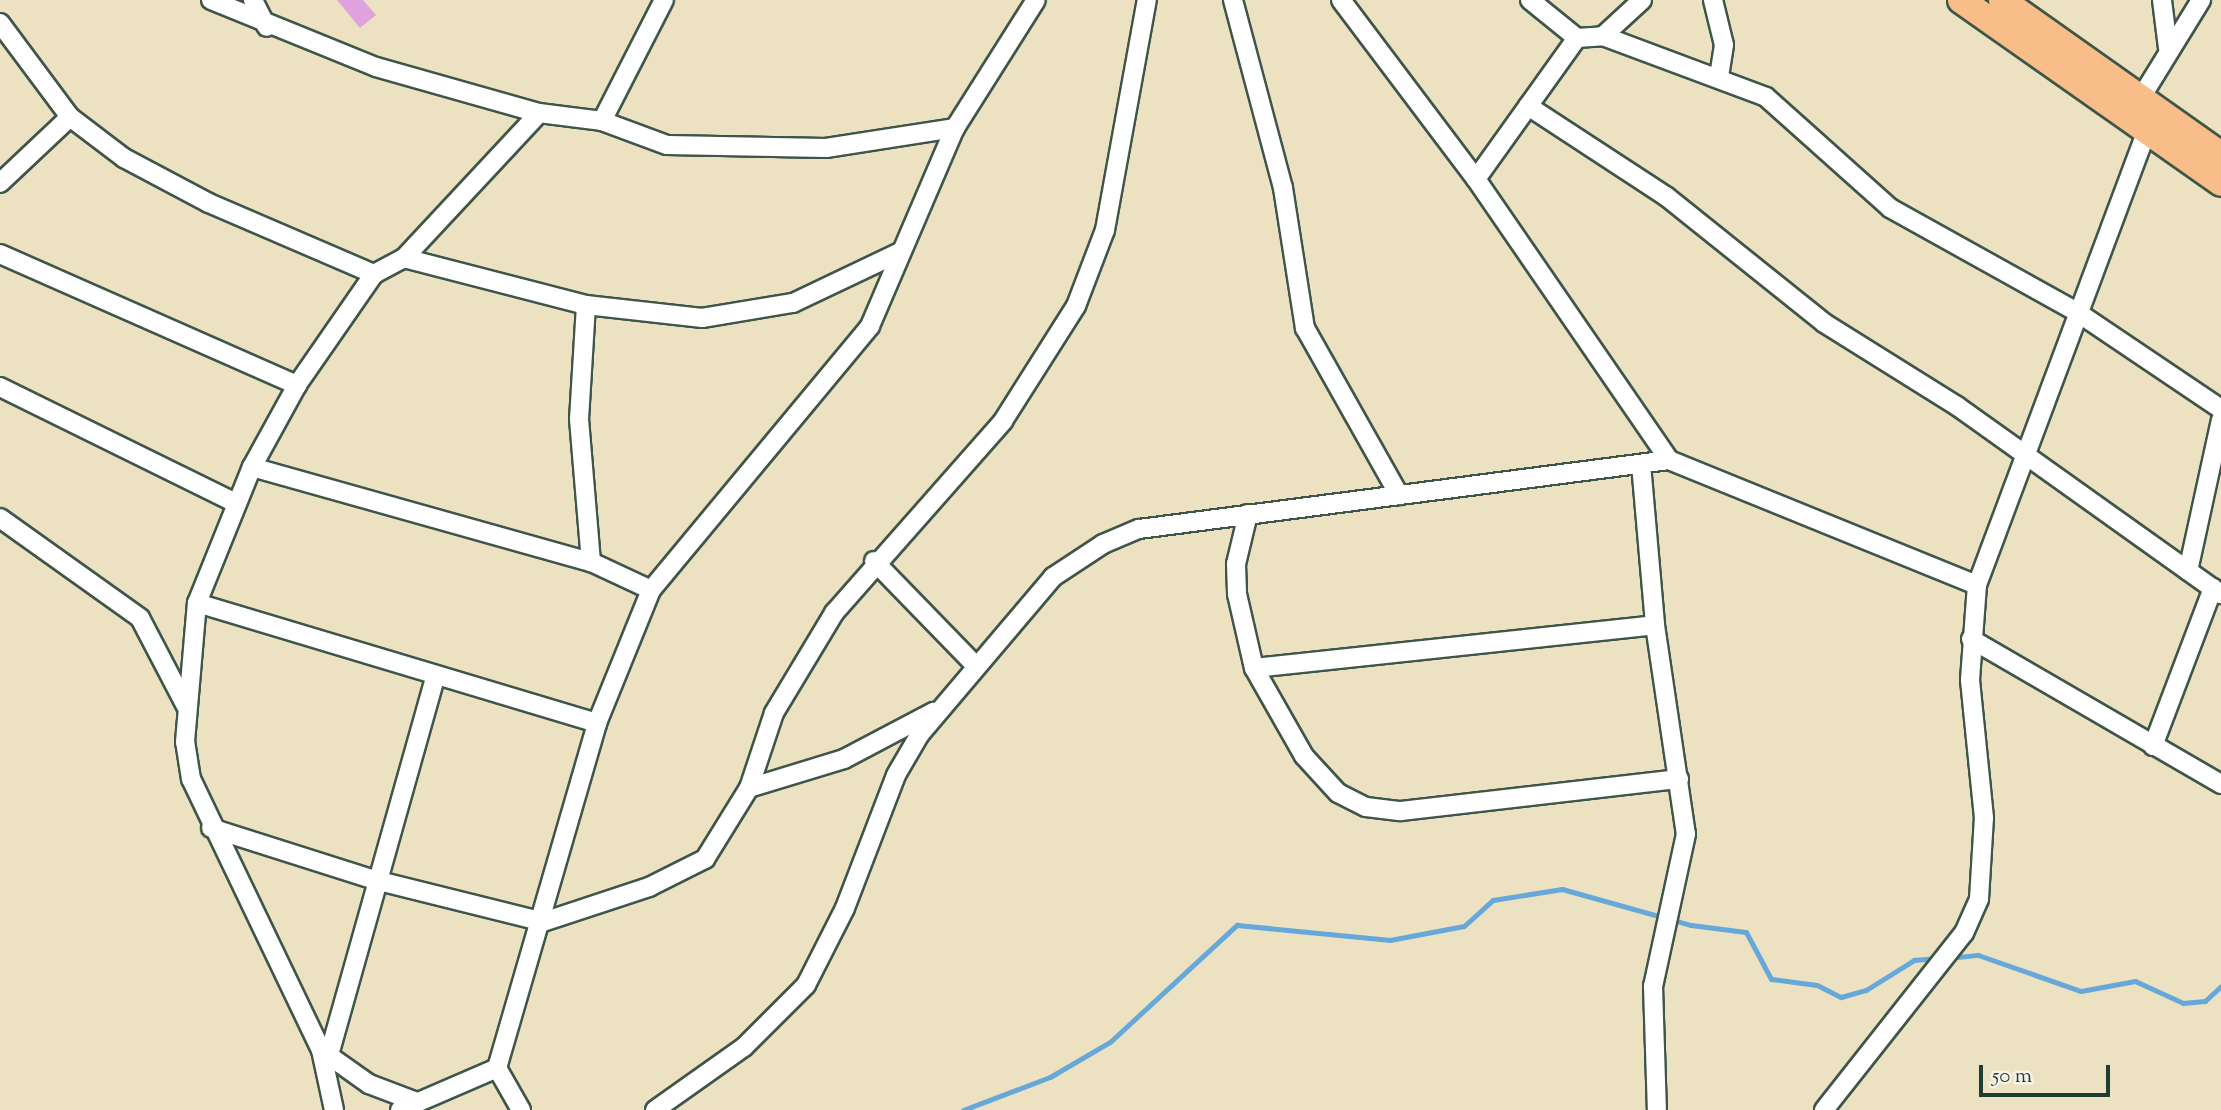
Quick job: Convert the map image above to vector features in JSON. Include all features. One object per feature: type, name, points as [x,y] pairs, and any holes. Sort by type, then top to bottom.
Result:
[{"type":"highway","points":[[1961,0],[2148,128],[2221,183]]},
{"type":"highway","points":[[2002,0],[2142,96],[2221,155]]},
{"type":"street","points":[[211,0],[267,27],[376,67],[539,113],[602,121],[667,145],[743,149],[826,148],[955,128]]},
{"type":"street","points":[[253,0],[267,27]]},
{"type":"street","points":[[602,121],[664,0]]},
{"type":"street","points":[[521,1110],[497,1068],[542,922],[597,723],[651,590],[870,326],[955,128],[1036,0]]},
{"type":"street","points":[[211,828],[375,880],[542,922],[649,887],[705,859],[749,789],[762,739],[802,662],[874,561],[1003,421],[1096,267],[1142,53],[1147,0]]},
{"type":"street","points":[[1233,0],[1283,188],[1306,328],[1399,495]]},
{"type":"street","points":[[1340,0],[1476,179],[1669,460]]},
{"type":"street","points":[[1530,0],[1577,38],[1603,36],[1719,77],[1766,97],[1864,187],[1935,237],[2077,312],[2221,409]]},
{"type":"street","points":[[1603,36],[1642,0]]},
{"type":"street","points":[[1713,0],[1723,33],[1719,77]]},
{"type":"street","points":[[2162,0],[2168,48]]},
{"type":"street","points":[[2142,96],[2168,48],[2201,0]]},
{"type":"street","points":[[0,23],[69,117],[154,176],[374,274]]},
{"type":"street","points":[[1476,179],[1577,38]]},
{"type":"street","points":[[1528,106],[1667,197],[1824,323],[2025,456],[2217,591],[2153,746]]},
{"type":"street","points":[[334,1110],[325,1053],[211,828],[186,758],[186,706],[197,603],[252,467],[297,385],[374,274],[404,258],[539,113]]},
{"type":"street","points":[[0,183],[69,117]]},
{"type":"street","points":[[1824,1110],[1957,942],[1979,899],[1984,818],[1971,639],[1977,585],[2148,128]]},
{"type":"street","points":[[404,258],[586,305],[702,318],[763,311],[900,252]]},
{"type":"street","points":[[0,254],[297,385]]},
{"type":"street","points":[[586,305],[579,419],[591,562]]},
{"type":"street","points":[[0,387],[236,503]]},
{"type":"street","points":[[2188,571],[2221,420]]},
{"type":"street","points":[[655,1110],[744,1047],[806,985],[845,908],[896,775],[939,708],[1053,578],[1103,544],[1139,530],[1669,460],[1977,585]]},
{"type":"street","points":[[1642,464],[1655,625],[1679,779],[1686,853],[1651,1007],[1657,1110]]},
{"type":"street","points":[[252,467],[591,562],[651,590]]},
{"type":"street","points":[[1248,514],[1236,564],[1237,594],[1254,668],[1320,776],[1366,807],[1401,811],[1679,779]]},
{"type":"street","points":[[0,518],[140,618],[186,706]]},
{"type":"street","points":[[874,561],[975,665]]},
{"type":"street","points":[[197,603],[435,679],[597,723]]},
{"type":"street","points":[[1254,668],[1655,625]]},
{"type":"street","points":[[1971,639],[2221,783]]},
{"type":"street","points":[[325,1053],[435,679]]},
{"type":"street","points":[[749,789],[844,759],[939,708]]},
{"type":"street","points":[[325,1053],[369,1084],[407,1106],[497,1068]]},
{"type":"building","points":[[337,0],[363,0],[376,15],[360,28]]},
{"type":"waterway","points":[[963,1110],[1050,1077],[1110,1042],[1237,925],[1390,940],[1464,926],[1493,900],[1562,889],[1691,925],[1746,932],[1771,979],[1817,985],[1841,997],[1866,990],[1914,960],[1938,958]]},
{"type":"waterway","points":[[1948,958],[1978,955],[2081,991],[2135,981],[2183,1003],[2205,1001],[2221,986]]}]
